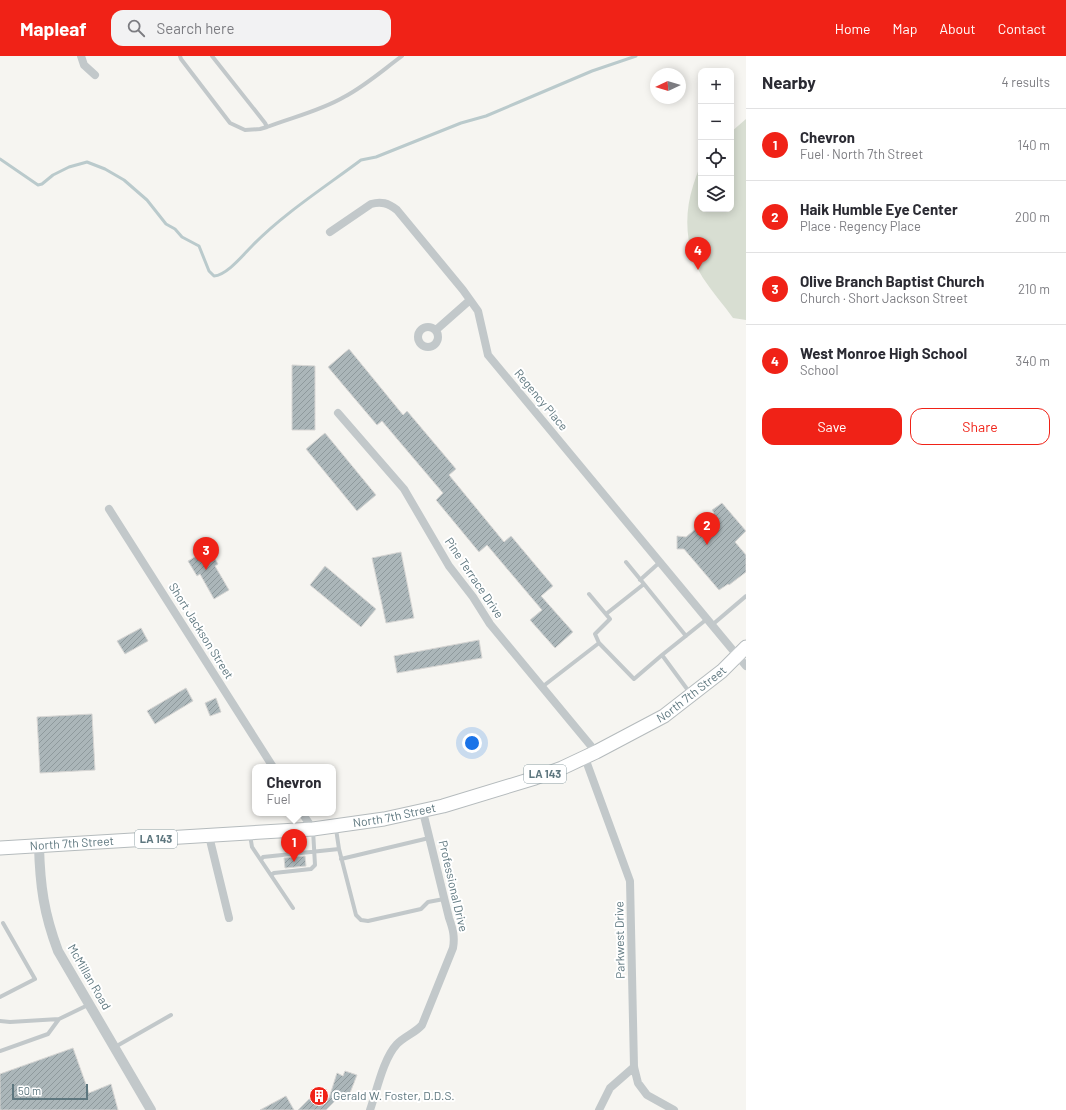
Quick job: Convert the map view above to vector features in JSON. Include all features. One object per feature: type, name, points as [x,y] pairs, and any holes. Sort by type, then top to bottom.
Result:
[{"type":"main road","name":"North 7th Street","points":[[0,848],[313,829],[384,820],[423,812],[470,799],[535,778],[590,755],[664,716],[722,671],[742,652]]},
{"type":"street","points":[[81,56],[84,65],[95,75]]},
{"type":"street","name":"Regency Place","points":[[330,232],[371,204],[378,202],[390,204],[402,215],[478,311],[488,355],[709,622],[742,652],[746,666]]},
{"type":"street","points":[[436,330],[470,300]]},
{"type":"street","name":"Pine Terrace Drive","points":[[338,413],[404,489],[448,566],[473,597],[490,624],[542,687],[590,755]]},
{"type":"street","name":"Short Jackson Street","points":[[109,509],[271,764]]},
{"type":"street","name":"Parkwest Drive","points":[[590,755],[630,881],[634,1067],[638,1083],[647,1095],[674,1110]]},
{"type":"street","name":"Professional Drive","points":[[370,1110],[391,1052],[402,1039],[422,1025],[453,948],[453,928],[444,898],[423,812]]},
{"type":"street","points":[[304,816],[313,829]]},
{"type":"street","points":[[209,836],[229,918]]},
{"type":"street","name":"McMillan Road","points":[[39,846],[40,872],[44,903],[50,929],[58,951],[151,1110]]},
{"type":"street","points":[[599,1110],[610,1088],[634,1067]]},
{"type":"lane","points":[[180,56],[230,122],[245,130],[260,130],[308,114],[344,98],[363,86],[402,56]]},
{"type":"lane","points":[[212,56],[267,127]]},
{"type":"lane","points":[[626,562],[686,636]]},
{"type":"lane","points":[[640,580],[660,562]]},
{"type":"lane","points":[[606,614],[644,584]]},
{"type":"lane","points":[[589,594],[610,620],[595,634],[599,643],[634,679],[686,636],[746,596]]},
{"type":"lane","points":[[542,687],[599,643]]},
{"type":"lane","points":[[662,655],[692,695]]},
{"type":"lane","points":[[336,826],[341,858],[356,915],[361,920],[368,921],[421,909],[428,902],[444,898]]},
{"type":"lane","points":[[271,875],[274,873],[312,869],[315,864],[313,829]]},
{"type":"lane","points":[[250,833],[252,847],[293,908]]},
{"type":"lane","points":[[341,858],[430,837]]},
{"type":"lane","points":[[260,860],[263,857],[339,849]]},
{"type":"lane","points":[[0,997],[35,979],[3,923]]},
{"type":"lane","points":[[0,1021],[10,1022],[59,1019],[90,1004]]},
{"type":"lane","points":[[114,1047],[171,1015]]},
{"type":"lane","points":[[0,1051],[48,1034],[59,1019]]},
{"type":"shaded area","points":[[746,119],[746,320],[733,318],[703,278],[693,257],[687,222],[690,198],[698,171],[698,212],[734,212],[734,129]]},
{"type":"building","points":[[349,349],[403,415],[407,411],[456,469],[449,475],[504,542],[511,536],[553,586],[541,596],[573,632],[555,648],[530,620],[542,610],[487,545],[479,552],[436,500],[443,493],[382,421],[377,425],[328,367]]},
{"type":"building","points":[[292,365],[315,366],[315,430],[292,430]]},
{"type":"building","points":[[325,433],[376,495],[357,511],[306,449]]},
{"type":"building","points":[[722,503],[746,531],[735,542],[746,555],[746,572],[729,585],[728,584],[719,590],[684,549],[677,549],[677,536],[686,537],[714,513],[712,510]]},
{"type":"building","points":[[209,549],[218,564],[215,566],[229,590],[214,599],[200,574],[197,576],[188,561]]},
{"type":"building","points":[[401,552],[414,618],[386,623],[372,558]]},
{"type":"building","points":[[325,566],[376,609],[361,627],[310,585]]},
{"type":"building","points":[[141,628],[148,641],[125,654],[117,641]]},
{"type":"building","points":[[479,640],[482,658],[397,673],[394,656]]},
{"type":"building","points":[[186,688],[193,701],[155,724],[147,711]]},
{"type":"building","points":[[216,698],[221,712],[210,716],[205,703]]},
{"type":"building","points":[[92,714],[95,770],[40,773],[37,717]]},
{"type":"building","points":[[305,856],[306,866],[285,868],[284,858]]},
{"type":"building","points":[[73,1048],[89,1093],[111,1084],[118,1110],[0,1110],[0,1074]]},
{"type":"building","points":[[345,1071],[357,1075],[348,1098],[340,1096],[326,1110],[298,1110],[319,1089],[329,1098],[337,1073],[343,1076]]},
{"type":"building","points":[[286,1096],[294,1110],[260,1110]]},
{"type":"waterway","points":[[0,159],[38,185],[69,167],[87,162],[105,169],[124,180],[147,200],[166,224],[175,229],[182,237],[199,246],[209,271],[214,276],[224,272],[277,223],[361,160],[376,157],[461,123],[486,116],[592,71],[636,56]]},
{"type":"place","name":"West Monroe High School","points":[[698,270]]},
{"type":"place","name":"Haik Humble Eye Center","points":[[707,545]]},
{"type":"place","name":"Olive Branch Baptist Church","points":[[206,570]]},
{"type":"place","name":"Chevron","points":[[294,862]]},
{"type":"place","name":"Gerald W. Foster, D.D.S.","points":[[319,1096]]}]
